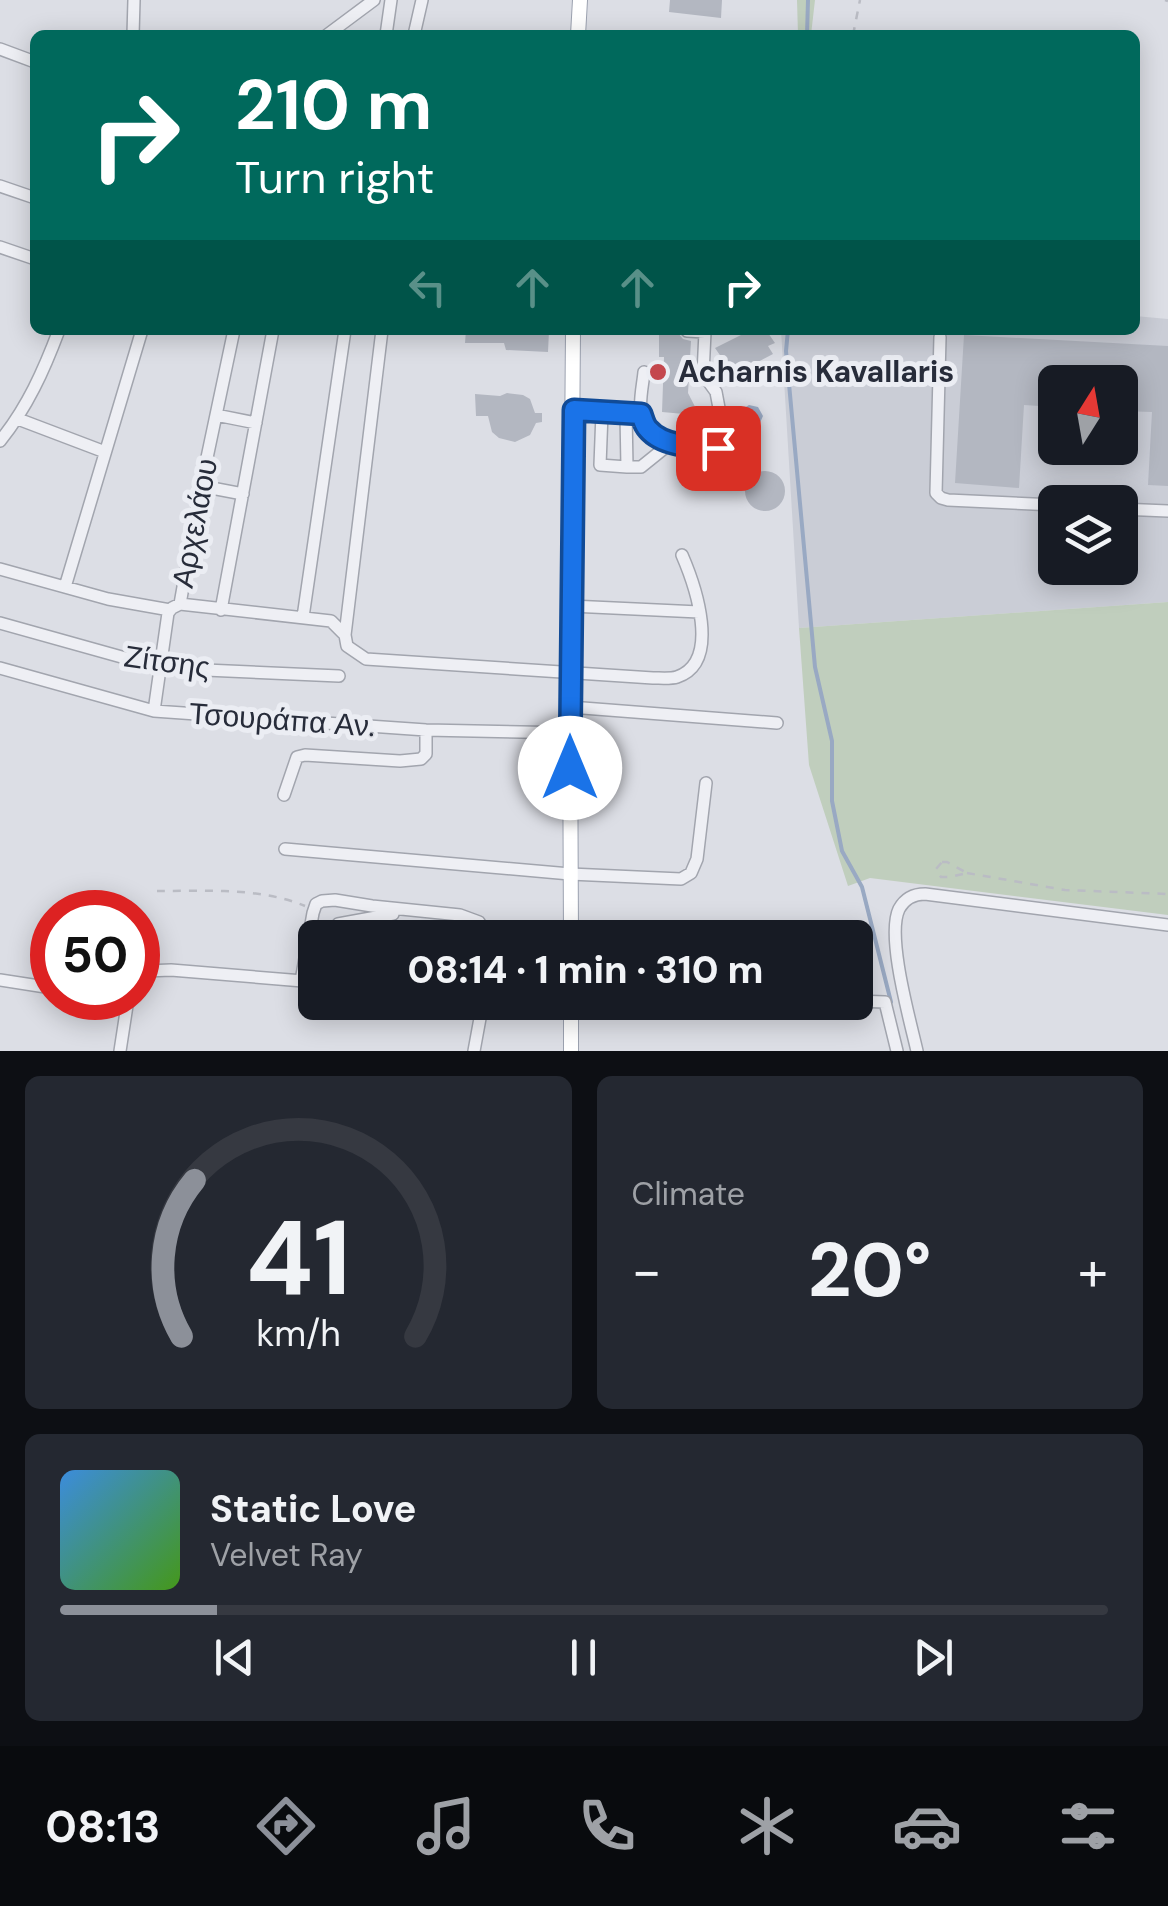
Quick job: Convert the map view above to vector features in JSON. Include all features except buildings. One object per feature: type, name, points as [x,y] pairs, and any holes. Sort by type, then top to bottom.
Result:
[{"type":"main road","points":[[578,30],[580,0]]},
{"type":"main road","points":[[571,920],[573,335]]},
{"type":"main road","points":[[571,1020],[571,1051]]},
{"type":"street","points":[[133,30],[134,0]]},
{"type":"street","points":[[335,30],[374,0]]},
{"type":"street","points":[[387,30],[390,0]]},
{"type":"street","points":[[415,30],[422,0]]},
{"type":"street","points":[[0,49],[30,60]]},
{"type":"street","points":[[0,186],[30,196]]},
{"type":"street","points":[[0,246],[30,256]]},
{"type":"street","points":[[0,441],[18,419],[57,335]]},
{"type":"street","points":[[65,588],[141,335]]},
{"type":"street","name":"Αρχελάου","points":[[154,711],[233,335]]},
{"type":"street","points":[[221,610],[272,335]]},
{"type":"street","points":[[303,617],[345,335]]},
{"type":"street","points":[[381,335],[345,635],[347,646],[366,659],[678,677],[696,665],[702,634],[694,589],[682,555]]},
{"type":"street","points":[[644,372],[641,414],[648,429],[672,442],[718,448],[722,442],[716,392],[703,374],[705,335]]},
{"type":"street","points":[[940,337],[936,493],[948,500],[1038,505]]},
{"type":"street","points":[[574,410],[641,414]]},
{"type":"street","points":[[602,412],[600,465],[641,468],[672,442]]},
{"type":"street","points":[[626,414],[628,468]]},
{"type":"street","points":[[216,415],[256,423]]},
{"type":"street","points":[[18,419],[106,452]]},
{"type":"street","points":[[201,486],[243,494]]},
{"type":"street","points":[[1138,510],[1168,511]]},
{"type":"street","points":[[0,568],[124,603],[331,621],[345,635]]},
{"type":"street","points":[[571,606],[698,612]]},
{"type":"street","name":"Ζίτσης","points":[[0,623],[160,668],[339,676]]},
{"type":"street","name":"Τσουράπα Αν.","points":[[0,668],[154,711],[426,730],[571,733]]},
{"type":"street","points":[[570,707],[777,723]]},
{"type":"street","points":[[284,794],[297,758],[305,755],[420,760],[426,754],[426,730]]},
{"type":"street","points":[[285,849],[570,874],[681,879],[692,872],[696,859],[706,783]]},
{"type":"street","points":[[917,1051],[895,931],[899,910],[913,896],[925,894],[1168,925]]},
{"type":"street","points":[[312,920],[316,904],[322,900],[476,920]]},
{"type":"street","points":[[356,920],[431,912]]},
{"type":"street","points":[[160,970],[298,981]]},
{"type":"street","points":[[0,980],[30,985]]},
{"type":"street","points":[[873,1002],[885,1002],[897,1051]]},
{"type":"street","points":[[120,1051],[123,1020]]},
{"type":"street","points":[[474,1051],[480,1020]]},
{"type":"path","points":[[853,30],[860,0]]},
{"type":"path","points":[[967,873],[946,878],[936,869],[947,862],[967,873],[1065,890],[1168,894]]},
{"type":"path","points":[[160,890],[272,896],[299,903],[313,913]]},
{"type":"shaded area","points":[[1140,316],[1168,319],[1168,602],[799,628],[781,335],[1140,335]]},
{"type":"green space","points":[[797,0],[815,0],[812,30],[798,30]]},
{"type":"green space","points":[[1168,602],[1168,915],[870,878],[848,886],[809,765],[799,628]]},
{"type":"water","points":[[758,407],[763,416],[758,437],[751,440],[743,433],[744,408]]},
{"type":"waterway","points":[[807,30],[808,0]]},
{"type":"waterway","points":[[788,335],[815,667],[832,741],[832,801],[842,851],[862,887],[891,1002]]},
{"type":"place","name":"Acharnis Kavallaris","points":[[658,372]]},
{"type":"route","points":[[570,768],[574,410],[641,414],[648,429],[667,441],[718,448]]}]
